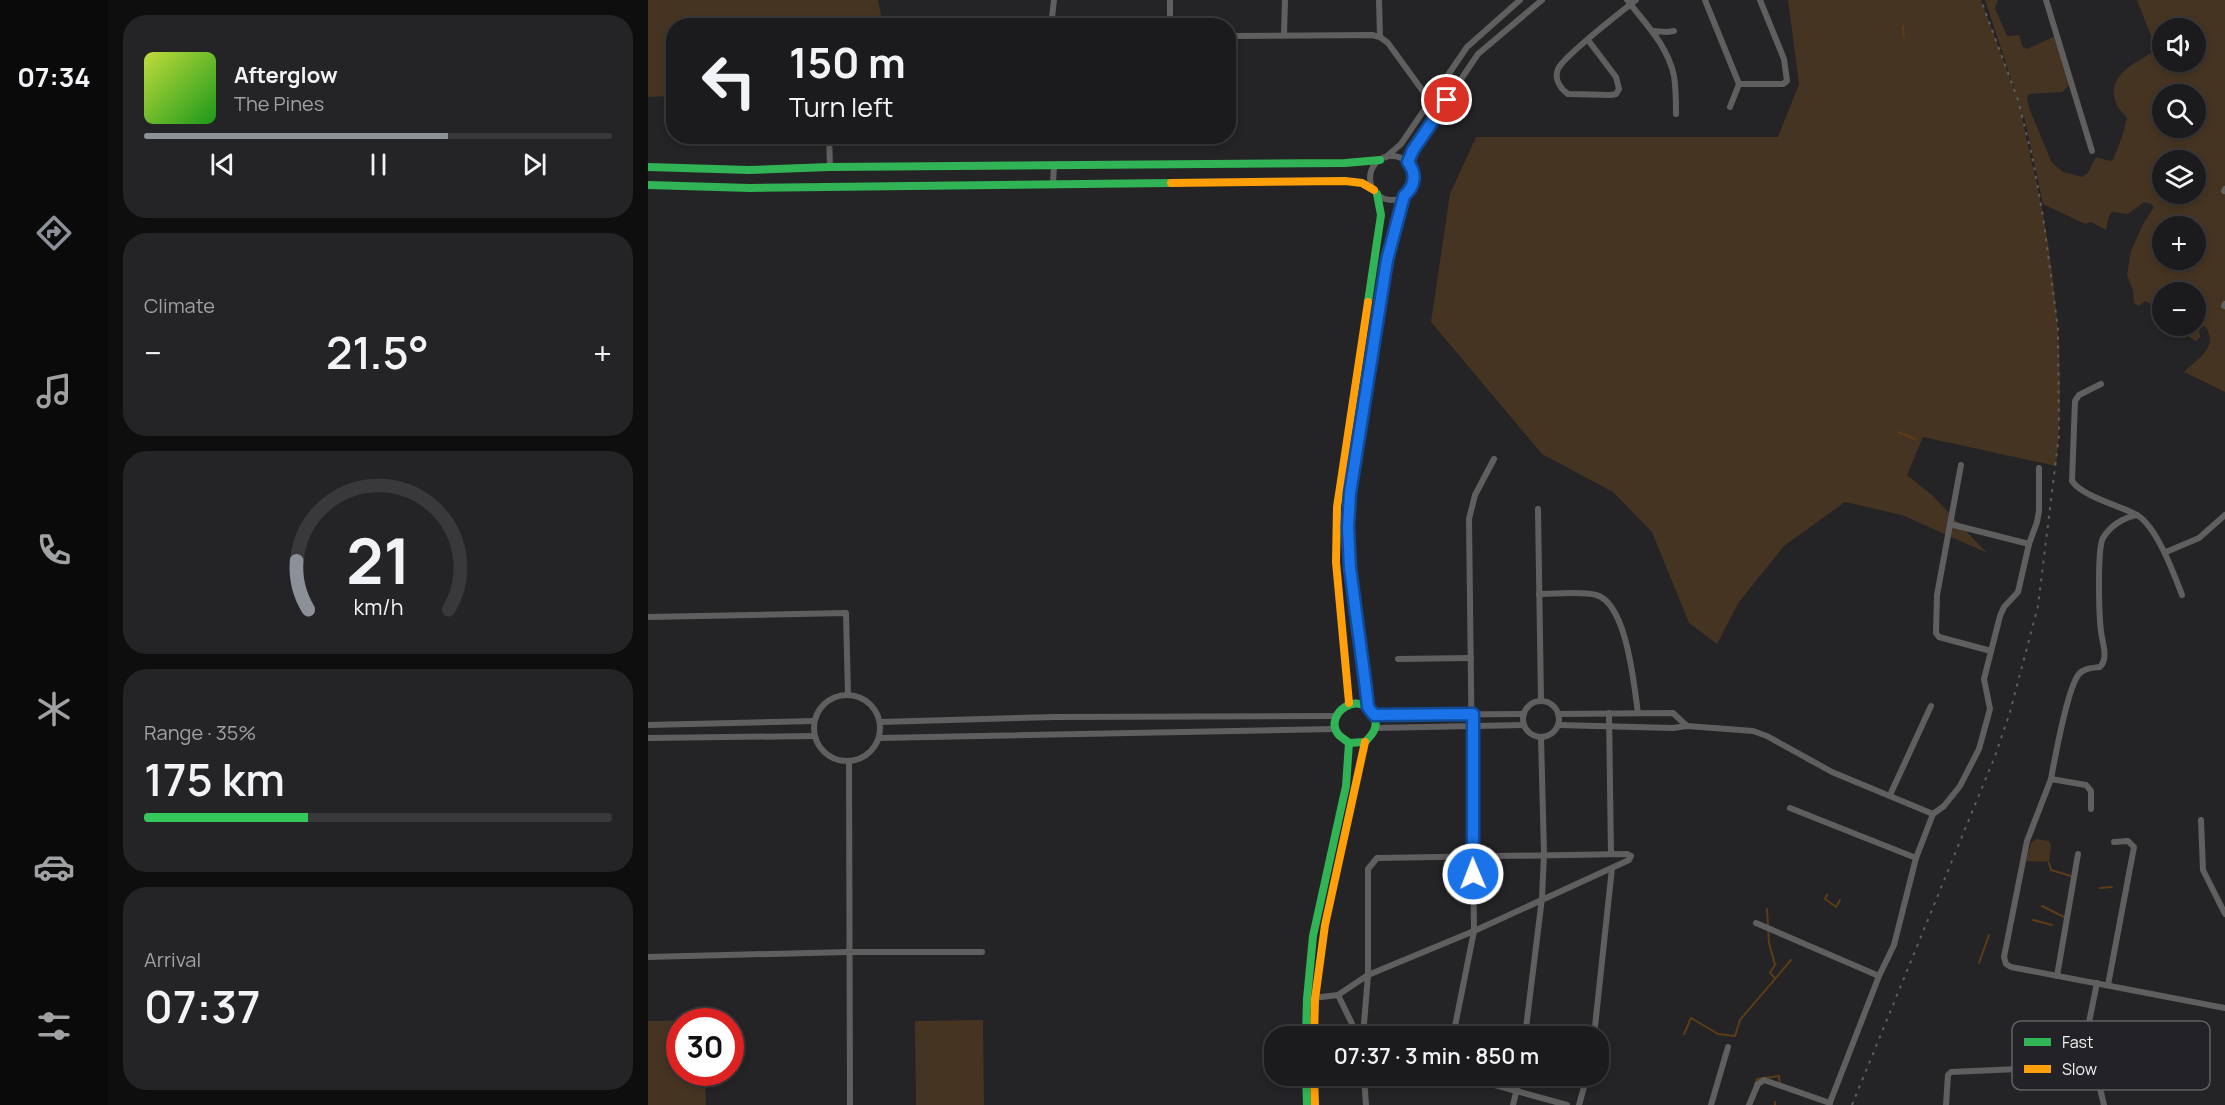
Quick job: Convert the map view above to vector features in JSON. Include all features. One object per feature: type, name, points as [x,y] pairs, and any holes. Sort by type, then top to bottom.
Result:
[{"type":"main road","points":[[648,167],[749,170],[830,167],[1345,163],[1383,158]]},
{"type":"main road","points":[[648,185],[750,188],[1345,181],[1362,183],[1375,192],[1381,215],[1337,507],[1336,562],[1349,703]]},
{"type":"main road","points":[[1371,711],[1362,704],[1349,703],[1341,708],[1335,716],[1335,729],[1338,735],[1349,743],[1364,742],[1375,728],[1350,568],[1348,527],[1350,493],[1387,260],[1404,196]]},
{"type":"main road","points":[[1307,1026],[1328,910],[1364,742]]},
{"type":"main road","points":[[1313,1026],[1311,999],[1313,936],[1346,786],[1349,743]]},
{"type":"main road","points":[[1306,1086],[1307,1105]]},
{"type":"main road","points":[[1314,1086],[1315,1105]]},
{"type":"street","points":[[1052,18],[1054,0]]},
{"type":"street","points":[[1170,0],[1170,18]]},
{"type":"street","points":[[1284,35],[1285,0]]},
{"type":"street","points":[[1379,0],[1380,37]]},
{"type":"street","points":[[1383,158],[1397,156],[1408,162],[1412,168],[1414,180],[1409,192],[1404,196],[1390,200],[1375,192],[1370,177],[1371,170],[1383,158],[1401,144],[1467,46],[1520,0]]},
{"type":"street","points":[[1408,162],[1413,150],[1478,54],[1542,0]]},
{"type":"street","points":[[1704,0],[1739,84],[1730,107]]},
{"type":"street","points":[[1739,84],[1783,84],[1787,81],[1784,59],[1760,0]]},
{"type":"street","points":[[2046,0],[2092,151]]},
{"type":"street","points":[[1588,40],[1616,77],[1619,89],[1616,94],[1568,94],[1558,83],[1558,69],[1588,40],[1631,1],[1653,31],[1672,69],[1676,114]]},
{"type":"street","points":[[1653,31],[1674,31]]},
{"type":"street","points":[[1236,36],[1372,35],[1380,37],[1388,43],[1430,101]]},
{"type":"street","points":[[1467,46],[1478,54]]},
{"type":"street","points":[[829,144],[830,167]]},
{"type":"street","points":[[1053,184],[1054,165]]},
{"type":"street","points":[[2101,384],[2075,399],[2072,481],[2078,487],[2137,515],[2144,521],[2166,552],[2182,595]]},
{"type":"street","points":[[1456,1026],[1474,931],[1469,519],[1475,495],[1494,459]]},
{"type":"street","points":[[1960,465],[1937,595],[1936,633],[1939,637],[1991,651]]},
{"type":"street","points":[[1749,1105],[1758,1084],[1764,1080],[1829,1104],[1879,976],[1894,945],[1916,858],[1933,814],[1944,806],[1960,786],[1979,749],[1990,709],[1984,679],[2004,607],[2018,592],[2039,511],[2039,468]]},
{"type":"street","points":[[1538,509],[1541,701]]},
{"type":"street","points":[[2137,515],[2118,522],[2102,542],[2101,628],[2105,658],[2103,664],[2085,669],[2075,679],[2050,779],[2027,842],[2004,957],[2006,963],[2011,967],[2225,1008]]},
{"type":"street","points":[[2166,552],[2199,538],[2225,515]]},
{"type":"street","points":[[1950,524],[2030,544]]},
{"type":"street","points":[[1539,594],[1595,594],[1606,600],[1621,625],[1626,639],[1638,713]]},
{"type":"street","points":[[648,617],[846,613],[848,695]]},
{"type":"street","points":[[1398,659],[1471,658]]},
{"type":"street","points":[[848,695],[857,696],[872,706],[880,722],[879,738],[874,747],[859,759],[849,761],[831,758],[823,752],[814,736],[814,721],[823,705],[830,699],[848,695]]},
{"type":"street","points":[[1541,701],[1551,705],[1558,714],[1558,725],[1551,733],[1541,737],[1531,733],[1524,725],[1524,714],[1530,705],[1541,701]]},
{"type":"street","points":[[1890,795],[1931,706]]},
{"type":"street","points":[[1371,711],[1524,714]]},
{"type":"street","points":[[1558,714],[1673,713],[1687,726]]},
{"type":"street","points":[[1609,714],[1611,854]]},
{"type":"street","points":[[880,722],[1056,717],[1335,716]]},
{"type":"street","points":[[648,725],[814,721]]},
{"type":"street","points":[[1375,728],[1524,725]]},
{"type":"street","points":[[1558,725],[1673,728],[1687,726],[1753,731],[1767,736],[1832,772],[1933,814]]},
{"type":"street","points":[[879,738],[1335,729]]},
{"type":"street","points":[[648,738],[814,736]]},
{"type":"street","points":[[1527,1026],[1542,898],[1544,854],[1541,737]]},
{"type":"street","points":[[849,761],[850,1105]]},
{"type":"street","points":[[2050,779],[2086,785],[2091,791],[2091,809]]},
{"type":"street","points":[[1790,808],[1916,858]]},
{"type":"street","points":[[2201,820],[2204,870],[2225,914]]},
{"type":"street","points":[[2108,985],[2134,847],[2128,841],[2114,842]]},
{"type":"street","points":[[1311,999],[1338,995],[1368,975],[1474,931],[1629,860],[1631,856],[1627,854],[1383,856],[1372,862],[1368,869],[1368,975],[1361,1026]]},
{"type":"street","points":[[2057,976],[2078,854]]},
{"type":"street","points":[[1595,1026],[1611,868]]},
{"type":"street","points":[[1756,923],[1879,976]]},
{"type":"street","points":[[648,957],[849,952],[982,952]]},
{"type":"street","points":[[2088,1021],[2097,983]]},
{"type":"street","points":[[1338,995],[1355,1026]]},
{"type":"street","points":[[1711,1105],[1728,1047]]},
{"type":"street","points":[[1946,1105],[1948,1077],[1951,1072],[2012,1069]]},
{"type":"street","points":[[1365,1086],[1366,1105]]},
{"type":"street","points":[[1501,1086],[1567,1105]]},
{"type":"street","points":[[1513,1105],[1518,1086]]},
{"type":"street","points":[[1579,1105],[1584,1086]]},
{"type":"street","points":[[2100,1090],[2104,1105]]},
{"type":"shaded area","points":[[648,0],[878,0],[882,18],[666,18],[666,96],[648,97]]},
{"type":"shaded area","points":[[1788,0],[1981,0],[2017,97],[1985,0],[1998,0],[1995,8],[2007,36],[2019,35],[2023,47],[2027,49],[2053,37],[2058,37],[2070,84],[2062,92],[2029,94],[2027,98],[2052,163],[2063,172],[2082,177],[2088,173],[2096,157],[2113,160],[2127,118],[2118,107],[2114,93],[2115,84],[2124,71],[2152,52],[2152,72],[2206,72],[2206,18],[2152,18],[2152,38],[2137,0],[2225,0],[2225,392],[2184,372],[2205,352],[2210,340],[2206,328],[2206,282],[2152,282],[2152,304],[2145,301],[2139,306],[2134,303],[2133,290],[2127,275],[2131,251],[2143,224],[2154,207],[2144,202],[2128,214],[2112,212],[2106,230],[2091,222],[2085,224],[2043,204],[2025,120],[2021,111],[2043,214],[2053,276],[2060,371],[2056,466],[1923,437],[1907,475],[1932,495],[1987,553],[1902,515],[1845,502],[1784,546],[1739,602],[1717,644],[1689,623],[1652,532],[1613,492],[1542,454],[1431,322],[1450,194],[1476,137],[1778,137],[1799,84]]},
{"type":"shaded area","points":[[2188,336],[2200,337],[2196,341]]},
{"type":"shaded area","points":[[2036,839],[2049,841],[2051,845],[2049,862],[2026,861],[2031,843]]},
{"type":"shaded area","points":[[983,1020],[984,1105],[916,1105],[915,1021]]},
{"type":"shaded area","points":[[648,1021],[666,1021],[666,1086],[705,1086],[706,1105],[648,1105]]},
{"type":"waterway","points":[[1903,26],[1904,37]]},
{"type":"waterway","points":[[1898,432],[1915,439]]},
{"type":"waterway","points":[[2049,863],[2051,870],[2071,876]]},
{"type":"waterway","points":[[2100,888],[2112,887]]},
{"type":"waterway","points":[[1827,895],[1825,899],[1836,907],[1840,900]]},
{"type":"waterway","points":[[2042,906],[2066,918]]},
{"type":"waterway","points":[[1767,909],[1769,943],[1775,965],[1770,973],[1775,978]]},
{"type":"waterway","points":[[2033,920],[2052,925]]},
{"type":"waterway","points":[[1979,963],[1989,935]]},
{"type":"waterway","points":[[1684,1034],[1691,1018],[1718,1034],[1735,1036],[1740,1020],[1791,960]]},
{"type":"waterway","points":[[1755,1084],[1757,1079],[1779,1076],[1780,1084]]},
{"type":"railway","points":[[1852,1105],[1995,756],[2010,712],[2038,606],[2059,435],[2058,329],[2033,160],[2018,100],[1981,0]]},
{"type":"traffic: fast","points":[[648,167],[749,170],[830,167],[1345,163],[1380,160]]},
{"type":"traffic: fast","points":[[648,185],[750,188],[1171,183]]},
{"type":"traffic: fast","points":[[1368,302],[1381,215],[1377,194]]},
{"type":"traffic: fast","points":[[1376,331],[1387,260],[1404,196]]},
{"type":"traffic: fast","points":[[1364,742],[1349,743],[1338,734],[1335,726],[1335,719],[1339,712],[1353,704],[1361,704],[1368,708],[1374,717],[1375,727],[1365,742]]},
{"type":"traffic: fast","points":[[1306,1026],[1313,936],[1346,786],[1349,743]]},
{"type":"traffic: fast","points":[[1306,1086],[1307,1105]]},
{"type":"traffic: slow","points":[[1171,183],[1345,181],[1362,183],[1374,190]]},
{"type":"traffic: slow","points":[[1349,703],[1336,562],[1337,507],[1368,302]]},
{"type":"traffic: slow","points":[[1368,707],[1352,574],[1350,493],[1376,331]]},
{"type":"traffic: slow","points":[[1314,1026],[1315,999],[1325,925],[1365,742]]},
{"type":"traffic: slow","points":[[1314,1086],[1315,1105]]},
{"type":"route","points":[[1447,100],[1413,150],[1408,162],[1414,174],[1414,180],[1409,192],[1404,196],[1387,260],[1350,493],[1348,527],[1350,568],[1368,707],[1374,715],[1473,714],[1473,874]]}]
